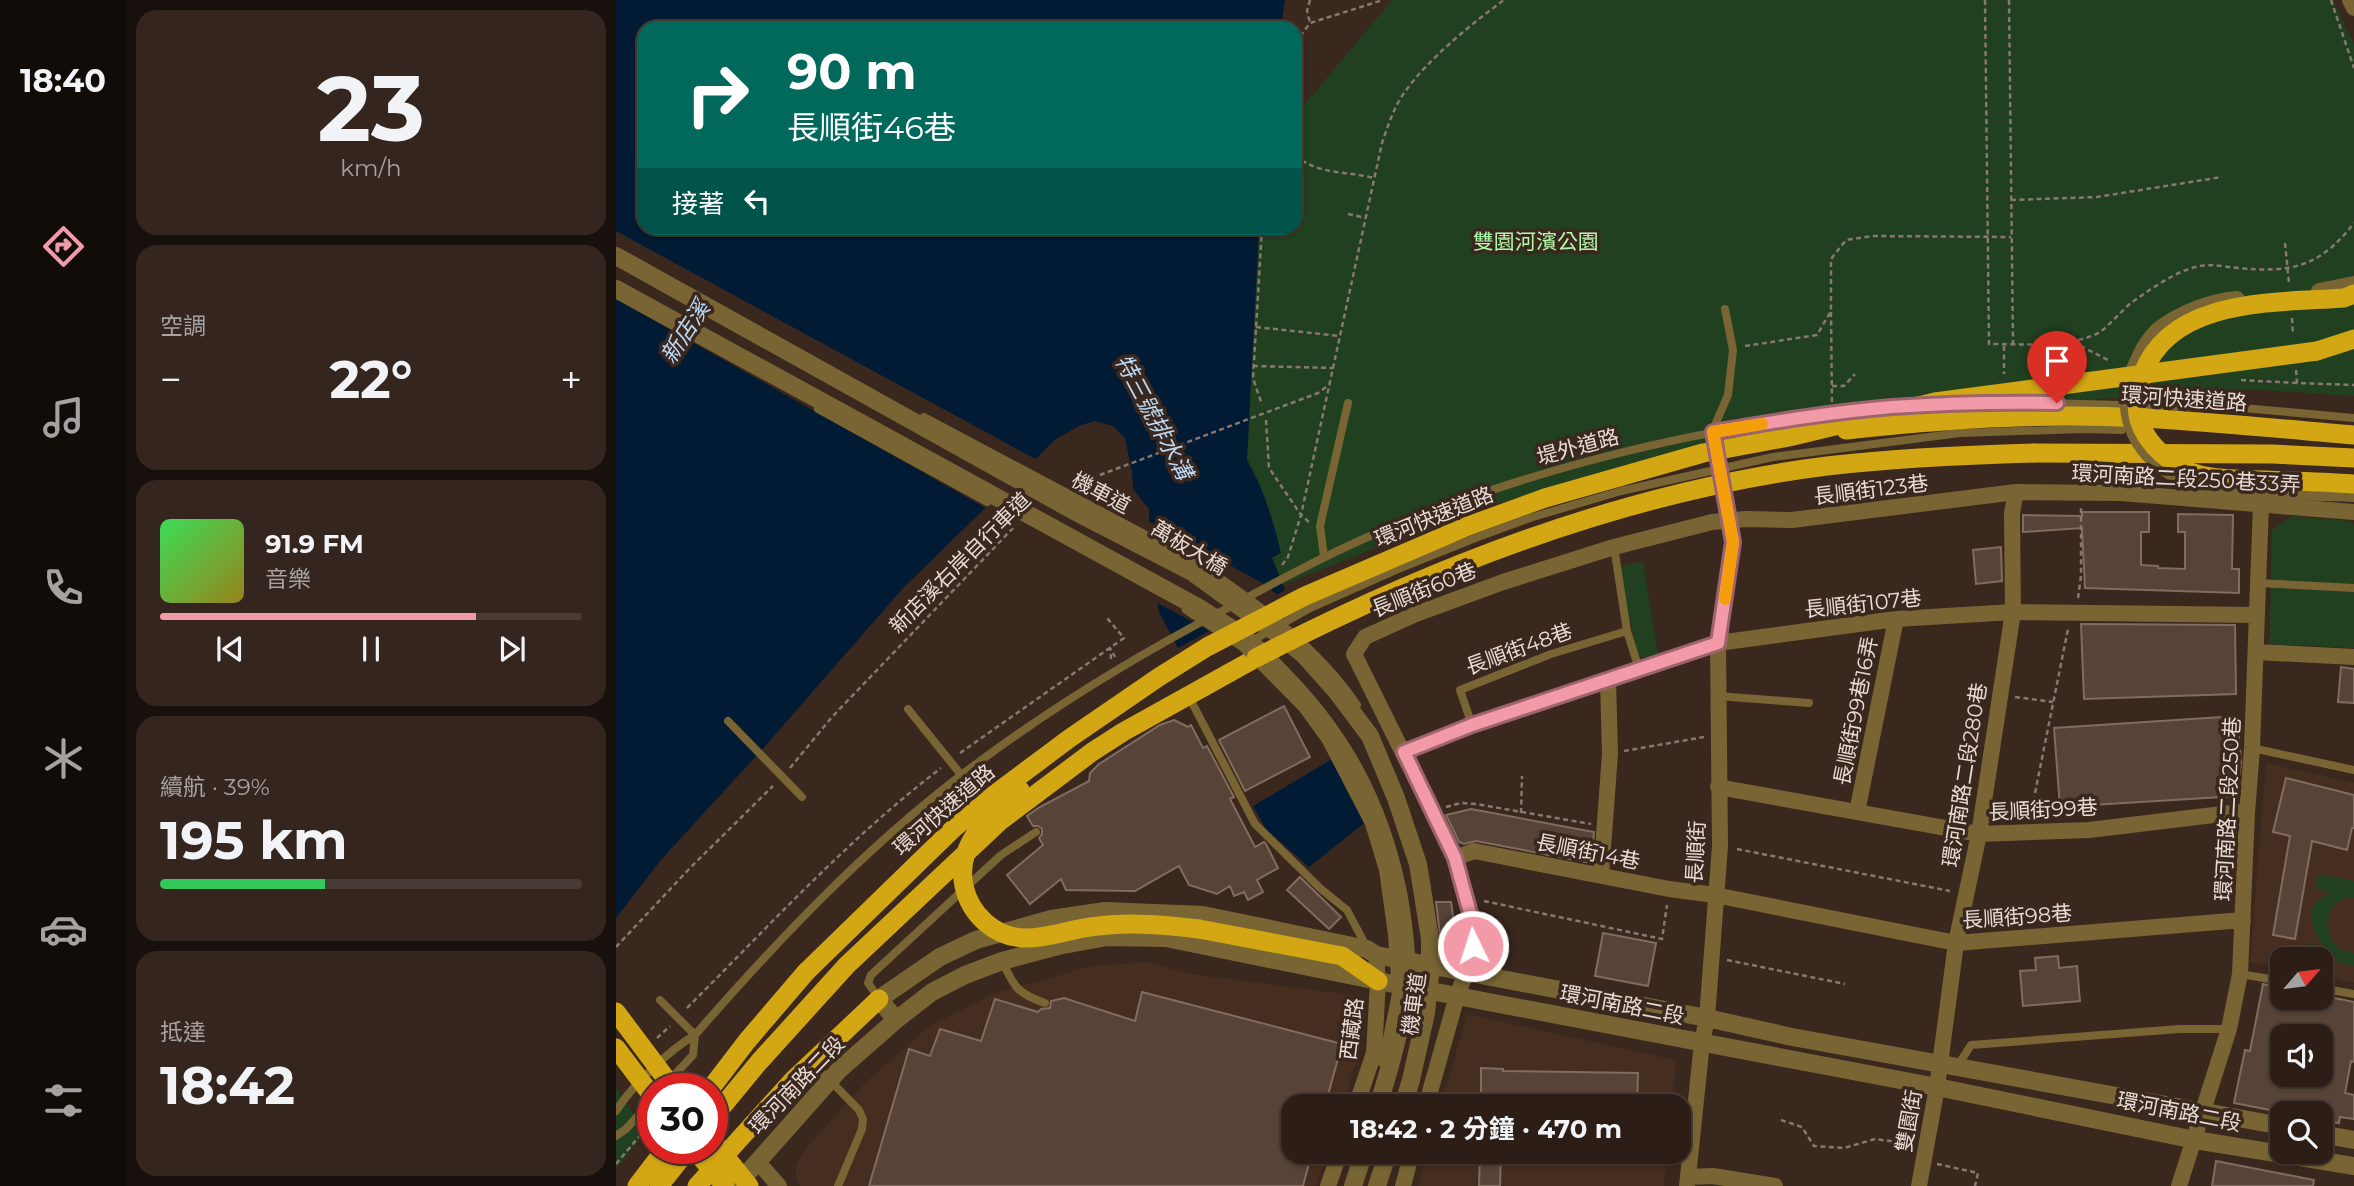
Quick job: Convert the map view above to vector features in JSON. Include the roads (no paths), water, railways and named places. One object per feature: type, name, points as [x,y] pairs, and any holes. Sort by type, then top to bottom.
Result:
[{"type":"highway","points":[[2354,294],[2344,298],[2236,307],[2211,313],[2182,327],[2162,341],[2146,364],[2136,392],[2140,421],[2152,445],[2176,465],[2199,475],[2354,484]]},
{"type":"highway","points":[[1789,437],[1935,402],[2316,351],[2354,339]]},
{"type":"highway","name":"環河快速道路","points":[[722,1073],[806,972],[954,828],[1070,738],[1207,647],[1305,596],[1468,526],[1545,498],[1703,453],[1789,437],[1937,419],[2067,416],[2141,418],[2354,435]]},
{"type":"highway","points":[[728,1100],[847,965],[999,822],[1092,752],[1187,695],[1256,648],[1472,559],[1557,528],[1639,505],[1732,482],[1826,467],[1953,455],[2034,453],[2273,454],[2354,458]]},
{"type":"highway","points":[[1159,677],[1003,804],[976,831],[963,861],[962,877],[965,894],[973,909],[991,928],[1006,935],[1023,938],[1099,925],[1135,924],[1199,929],[1342,956],[1378,981]]},
{"type":"highway","points":[[697,1186],[765,1110],[879,999]]},
{"type":"highway","points":[[616,1012],[662,1073]]},
{"type":"highway","points":[[616,1048],[637,1076]]},
{"type":"highway","points":[[728,1160],[749,1186]]},
{"type":"highway","points":[[637,1186],[654,1164]]},
{"type":"highway","points":[[659,1186],[678,1164]]},
{"type":"highway","points":[[705,1164],[724,1186]]},
{"type":"street","points":[[2350,0],[2354,8]]},
{"type":"street","name":"萬板大橋","points":[[616,256],[1074,511],[1192,572],[1304,655],[1337,692],[1370,736],[1396,798],[1418,864],[1430,939],[1430,976],[1426,1013],[1407,1094]]},
{"type":"street","points":[[2354,284],[2337,289],[2230,299],[2206,305],[2178,317],[2158,331],[2144,348],[2132,370],[2126,395],[2129,421],[2141,447],[2158,465],[2201,487],[2231,491],[2354,494]]},
{"type":"street","points":[[616,289],[1201,609],[1246,639],[1309,701],[1335,736],[1361,780],[1379,821],[1400,902],[1405,935],[1405,996],[1382,1094]]},
{"type":"street","name":"長順街123巷","points":[[1730,520],[1792,520],[2016,492]]},
{"type":"street","name":"環河南路二段250巷33弄","points":[[2016,492],[2121,493],[2354,512]]},
{"type":"street","name":"環河南路二段280巷","points":[[1938,1063],[1956,943],[1979,834],[2013,612],[2012,513],[2016,492]]},
{"type":"street","name":"環河南路二段250巷","points":[[2179,1186],[2229,1029],[2240,974],[2261,504]]},
{"type":"street","name":"長順街60巷","points":[[1467,973],[1473,955],[1470,913],[1455,858],[1354,654],[1364,637],[1416,614],[1503,582],[1614,547],[1712,522],[1730,520]]},
{"type":"street","name":"長順街","points":[[1688,1182],[1707,1018],[1720,846],[1718,643],[1733,542],[1730,520]]},
{"type":"street","name":"長順街107巷","points":[[1718,643],[1896,619],[2013,612],[2257,615]]},
{"type":"street","name":"長順街99巷16弄","points":[[1857,812],[1896,619]]},
{"type":"street","points":[[2256,652],[2354,657]]},
{"type":"street","points":[[1601,875],[1610,754],[1608,680]]},
{"type":"street","name":"長順街99巷","points":[[1718,787],[1979,834],[2089,830],[2247,811]]},
{"type":"street","name":"長順街14巷","points":[[1455,858],[1474,851],[1669,889],[1715,894]]},
{"type":"street","name":"長順街98巷","points":[[1715,894],[1956,943],[2243,920]]},
{"type":"street","points":[[1105,911],[1107,937]]},
{"type":"street","name":"環河南路二段","points":[[879,999],[940,957],[976,940],[1051,919],[1105,911],[1203,915],[1467,973],[1707,1018],[1792,1037],[2270,1124]]},
{"type":"street","name":"環河南路二段","points":[[736,1186],[830,1080],[896,1020],[932,992],[965,975],[1002,961],[1058,946],[1107,937],[1166,938],[1937,1087],[2195,1140],[2354,1166]]},
{"type":"street","name":"西藏路","points":[[1360,1094],[1374,1053],[1378,981],[1372,952]]},
{"type":"street","points":[[1429,1094],[1457,996],[1467,973]]},
{"type":"street","points":[[879,999],[896,1020]]},
{"type":"street","name":"雙園街","points":[[1919,1186],[1937,1087],[1938,1063]]},
{"type":"street","points":[[2333,1136],[2354,1140]]},
{"type":"street","points":[[757,1161],[779,1186]]},
{"type":"street","points":[[1328,1186],[1336,1164]]},
{"type":"street","points":[[1353,1186],[1360,1164]]},
{"type":"street","points":[[1377,1186],[1384,1164]]},
{"type":"street","points":[[1403,1186],[1409,1164]]},
{"type":"street","points":[[1688,1182],[1713,1176],[1775,1186]]},
{"type":"lane","name":"機車道","points":[[616,249],[1096,510],[1197,562],[1311,649],[1334,674],[1376,734],[1405,800],[1427,866],[1438,955],[1429,1036],[1412,1094]]},
{"type":"lane","name":"機車道","points":[[616,298],[1186,610],[1242,647],[1302,708],[1326,741],[1350,785],[1369,824],[1383,870],[1392,935],[1396,993],[1382,1065],[1373,1094]]},
{"type":"lane","points":[[1725,309],[1733,350],[1728,395],[1713,432],[1730,520]]},
{"type":"lane","name":"堤外道路","points":[[695,1035],[758,962],[883,841],[961,775],[1037,720],[1113,670],[1292,573],[1371,536],[1453,503],[1578,463],[1713,432],[1891,407],[2004,402],[2243,408],[2354,418]]},
{"type":"lane","points":[[1324,557],[1320,526],[1348,403]]},
{"type":"lane","points":[[1256,648],[1323,603],[1478,537],[1533,517],[1621,491],[1773,457],[1960,433],[2122,430]]},
{"type":"lane","points":[[1614,547],[1627,631],[1639,669]]},
{"type":"lane","points":[[2258,583],[2354,588]]},
{"type":"lane","name":"長順街48巷","points":[[1472,725],[1460,690],[1551,654],[1627,631]]},
{"type":"lane","points":[[1404,752],[1472,725],[1718,643]]},
{"type":"lane","points":[[1187,695],[1255,824],[1347,910],[1372,952]]},
{"type":"lane","points":[[1718,696],[1809,703]]},
{"type":"lane","points":[[908,709],[999,822]]},
{"type":"lane","points":[[728,721],[802,797]]},
{"type":"lane","points":[[2252,748],[2354,770]]},
{"type":"lane","points":[[832,942],[835,932],[911,858],[953,836],[986,806]]},
{"type":"lane","points":[[879,999],[868,983],[871,975],[1000,855],[1036,832]]},
{"type":"lane","points":[[1002,961],[1019,991],[1045,1003]]},
{"type":"lane","points":[[2240,974],[2270,979]]},
{"type":"lane","points":[[2333,990],[2354,994]]},
{"type":"lane","points":[[660,1000],[695,1035]]},
{"type":"lane","points":[[1956,1067],[1971,1045],[2180,1029],[2229,1029]]},
{"type":"lane","points":[[676,1073],[693,1055],[695,1035]]},
{"type":"lane","points":[[616,1111],[626,1095],[682,1043],[695,1035]]},
{"type":"lane","points":[[812,1062],[859,1110],[863,1119],[862,1129],[838,1186]]},
{"type":"lane","points":[[616,1136],[637,1116]]},
{"type":"lane","points":[[1345,1186],[1352,1164]]},
{"type":"lane","points":[[1384,1186],[1391,1164]]},
{"type":"water","points":[[616,0],[1285,0],[1282,21],[637,21],[637,235],[1259,235],[1247,460],[1263,493],[1275,529],[1281,553],[1272,558],[1285,590],[1178,648],[1159,612],[1149,545],[1149,509],[1133,489],[1125,438],[1113,426],[1095,421],[1081,425],[1056,439],[904,587],[660,861],[616,918]]},
{"type":"water","points":[[1337,756],[1368,820],[1309,867],[1266,829],[1253,806]]},
{"type":"park label","name":"雙園河濱公園","points":[[1536,242]]},
{"type":"water label","name":"新店溪","points":[[685,332]]},
{"type":"water label","name":"特三號排水溝","points":[[1154,417]]}]
